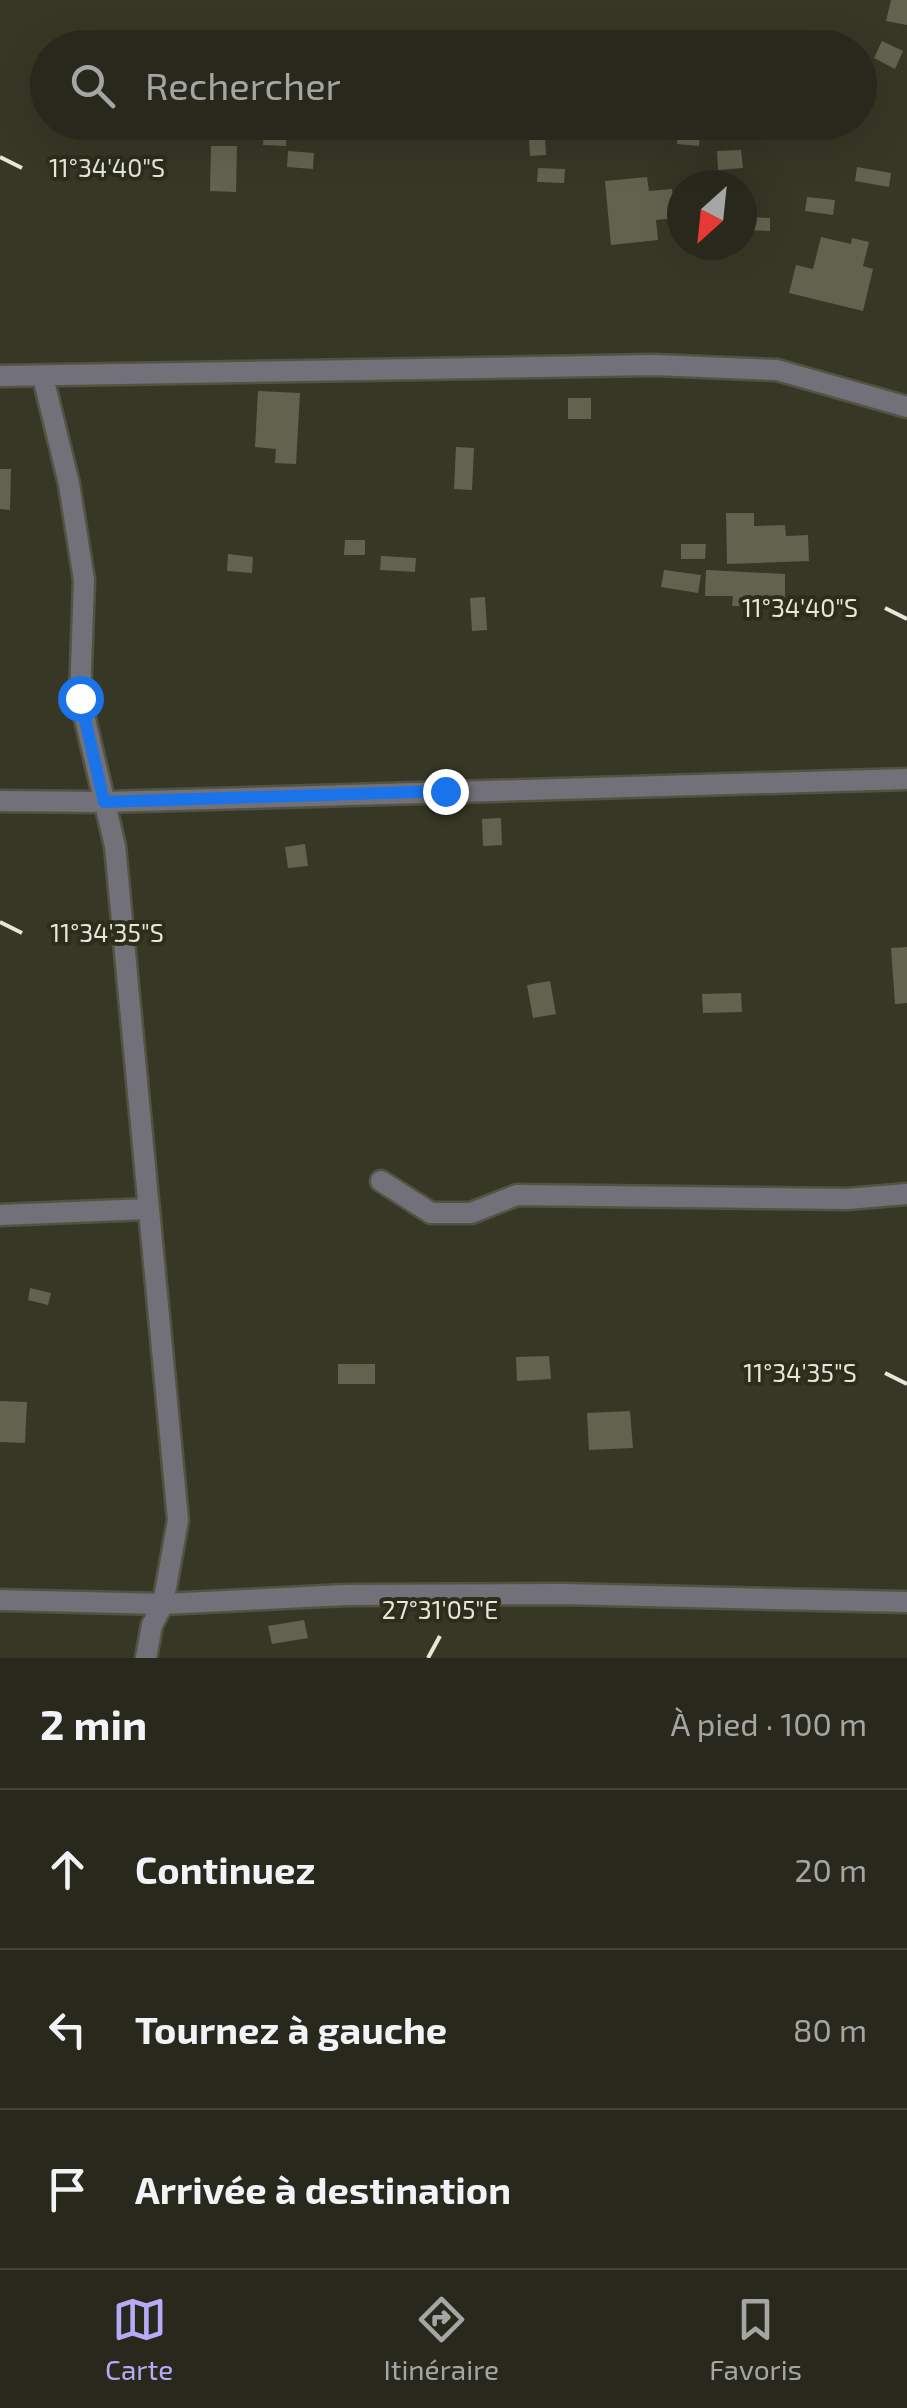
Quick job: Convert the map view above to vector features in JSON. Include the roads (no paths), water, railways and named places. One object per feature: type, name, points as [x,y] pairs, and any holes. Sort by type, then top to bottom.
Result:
[{"type":"street","points":[[0,376],[654,365],[777,370],[907,408]]},
{"type":"street","points":[[43,377],[69,484],[84,580],[80,698],[115,846],[178,1520],[163,1604],[152,1625],[146,1658]]},
{"type":"street","points":[[0,800],[104,802],[907,779]]},
{"type":"street","points":[[381,1181],[431,1212],[471,1213],[517,1195],[847,1199],[907,1194]]},
{"type":"street","points":[[0,1214],[148,1209]]},
{"type":"street","points":[[0,1600],[163,1604],[346,1594],[562,1594],[907,1602]]}]
